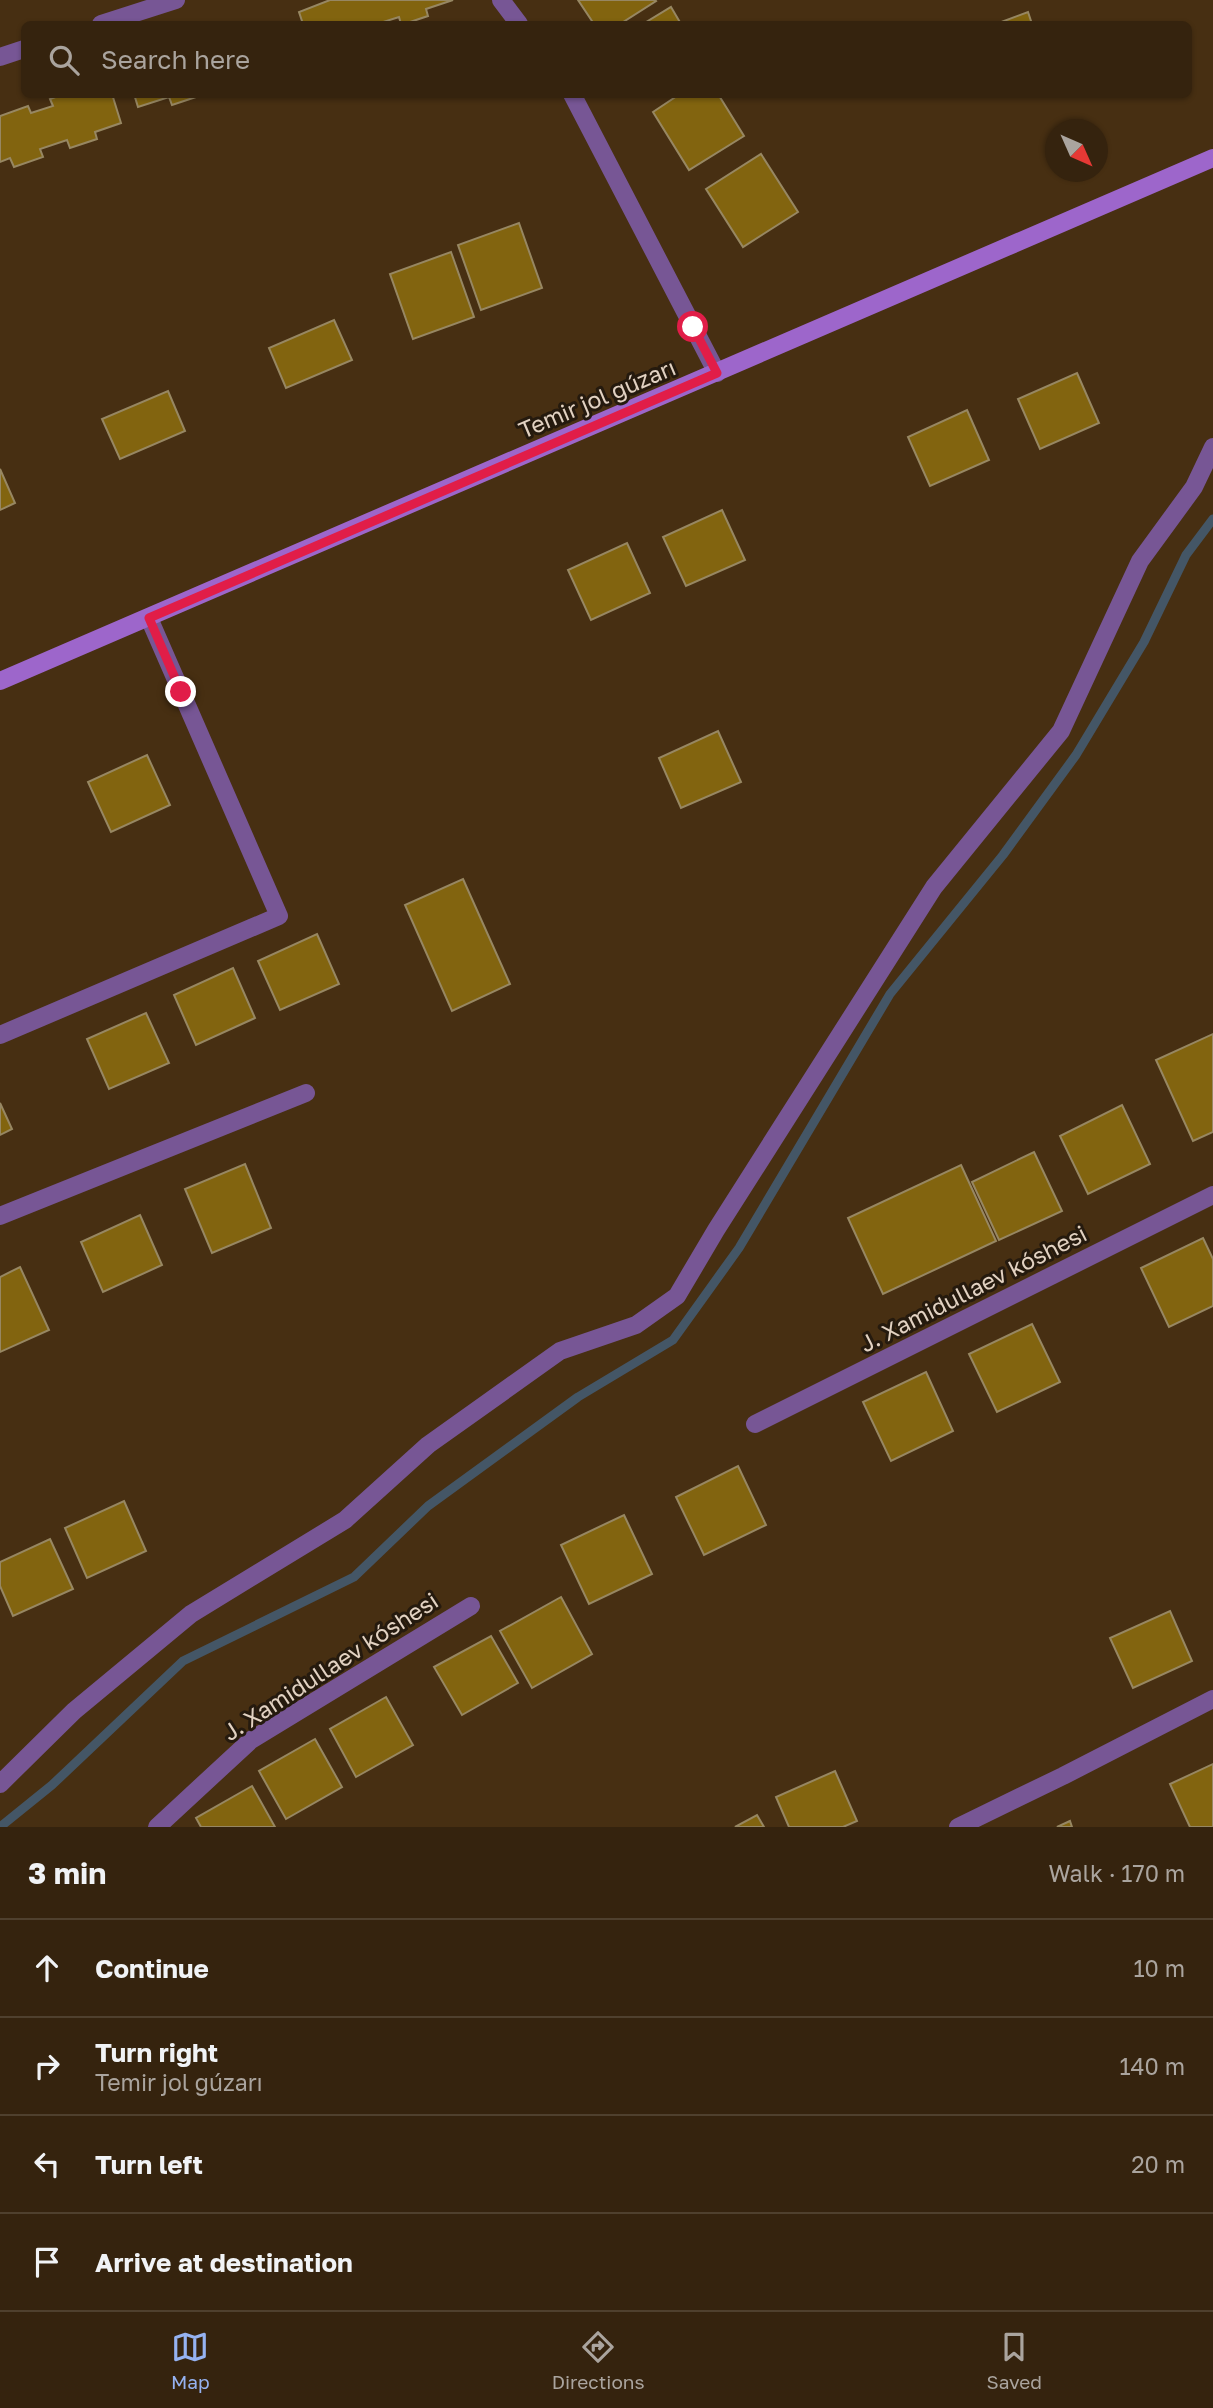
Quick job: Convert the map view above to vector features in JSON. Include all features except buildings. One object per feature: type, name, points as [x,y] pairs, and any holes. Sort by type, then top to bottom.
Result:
[{"type":"street","points":[[108,21],[151,4],[176,0]]},
{"type":"street","points":[[501,0],[517,21]]},
{"type":"street","points":[[0,57],[21,50]]},
{"type":"street","points":[[574,98],[717,373]]},
{"type":"street","name":"Temir jol gúzarı","points":[[0,681],[1213,158]]},
{"type":"street","points":[[0,1784],[74,1711],[191,1614],[345,1520],[428,1445],[560,1351],[636,1325],[677,1296],[934,887],[1061,731],[1140,562],[1194,487],[1213,447]]},
{"type":"street","points":[[0,1035],[279,916],[149,618]]},
{"type":"street","points":[[0,1216],[306,1093]]},
{"type":"street","name":"J. Xamidullaev kóshesi","points":[[755,1424],[1213,1195]]},
{"type":"street","name":"J. Xamidullaev kóshesi","points":[[157,1827],[251,1740],[471,1606]]},
{"type":"street","points":[[958,1827],[1213,1699]]},
{"type":"waterway","points":[[0,1827],[52,1785],[183,1661],[354,1577],[428,1506],[578,1397],[673,1340],[739,1248],[890,994],[1003,855],[1076,755],[1144,642],[1186,555],[1213,519]]},
{"type":"route","points":[[181,692],[149,618],[717,373],[693,327]]}]
